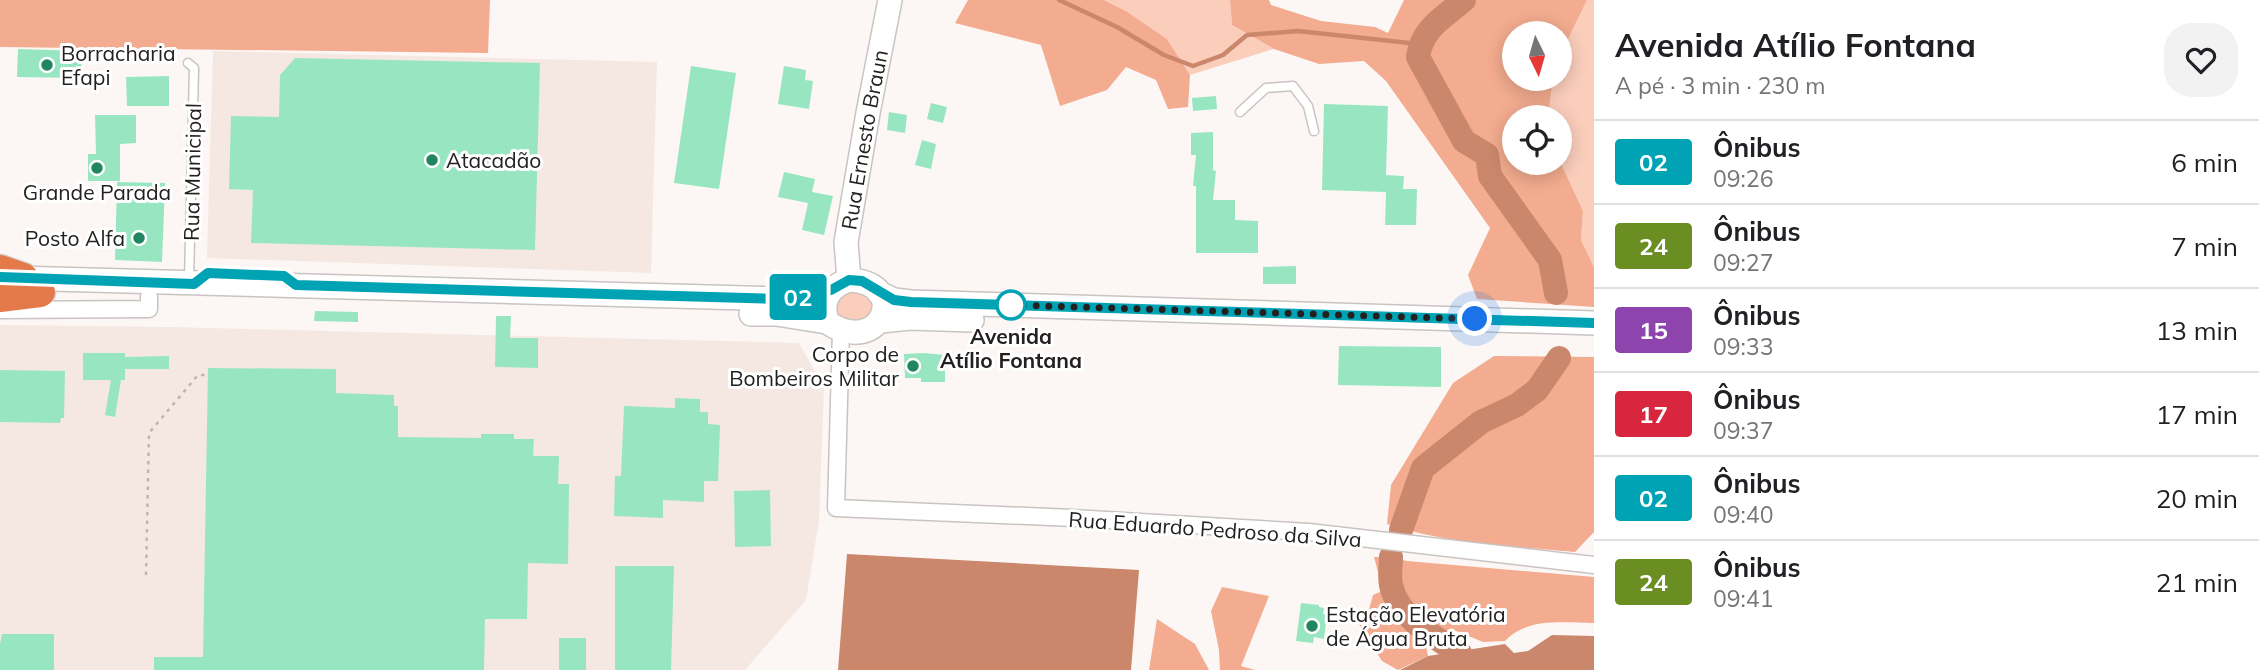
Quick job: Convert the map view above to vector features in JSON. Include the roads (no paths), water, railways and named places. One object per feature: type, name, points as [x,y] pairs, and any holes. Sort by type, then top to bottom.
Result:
[{"type":"highway","points":[[0,297],[13,282]]},
{"type":"main road","name":"Rua Ernesto Braun","points":[[840,285],[868,113],[890,0]]},
{"type":"main road","points":[[13,282],[290,280],[778,299],[810,295],[862,281],[871,285],[884,302],[885,311],[881,321]]},
{"type":"main road","points":[[13,282],[149,303],[776,314],[860,332],[881,321],[910,318],[1594,338]]},
{"type":"main road","points":[[834,326],[824,311],[825,300],[840,285]]},
{"type":"main road","points":[[879,293],[894,300],[911,302],[1594,323]]},
{"type":"street","points":[[0,310],[149,303]]},
{"type":"street","name":"Rua Eduardo Pedroso da Silva","points":[[834,326],[836,508],[1073,518],[1309,533],[1594,565]]},
{"type":"lane","name":"Rua Municipal","points":[[188,63],[194,68],[197,280]]},
{"type":"lane","points":[[1240,112],[1266,88],[1293,86],[1308,106],[1314,131]]},
{"type":"waterway","points":[[1059,0],[1117,27],[1164,55],[1193,66],[1223,55],[1247,35],[1298,31],[1419,44]]},
{"type":"waterway","points":[[1464,0],[1429,31],[1418,57],[1464,141],[1487,155],[1490,176],[1550,260],[1556,293]]},
{"type":"waterway","points":[[1401,530],[1423,468],[1481,422],[1517,405],[1537,390],[1559,358]]},
{"type":"waterway","points":[[1391,557],[1391,585],[1401,607],[1418,625],[1460,653],[1462,670]]},
{"type":"place","name":"Borracharia Efapi","points":[[47,65]]},
{"type":"place","name":"Atacadão","points":[[432,160]]},
{"type":"place","name":"Grande Parada","points":[[97,168]]},
{"type":"place","name":"Posto Alfa","points":[[139,238]]},
{"type":"place","name":"Avenida Atílio Fontana","points":[[1011,305]]},
{"type":"place","name":"Corpo de Bombeiros Militar","points":[[913,366]]},
{"type":"place","name":"Estação Elevatória de Água Bruta","points":[[1312,626]]}]
